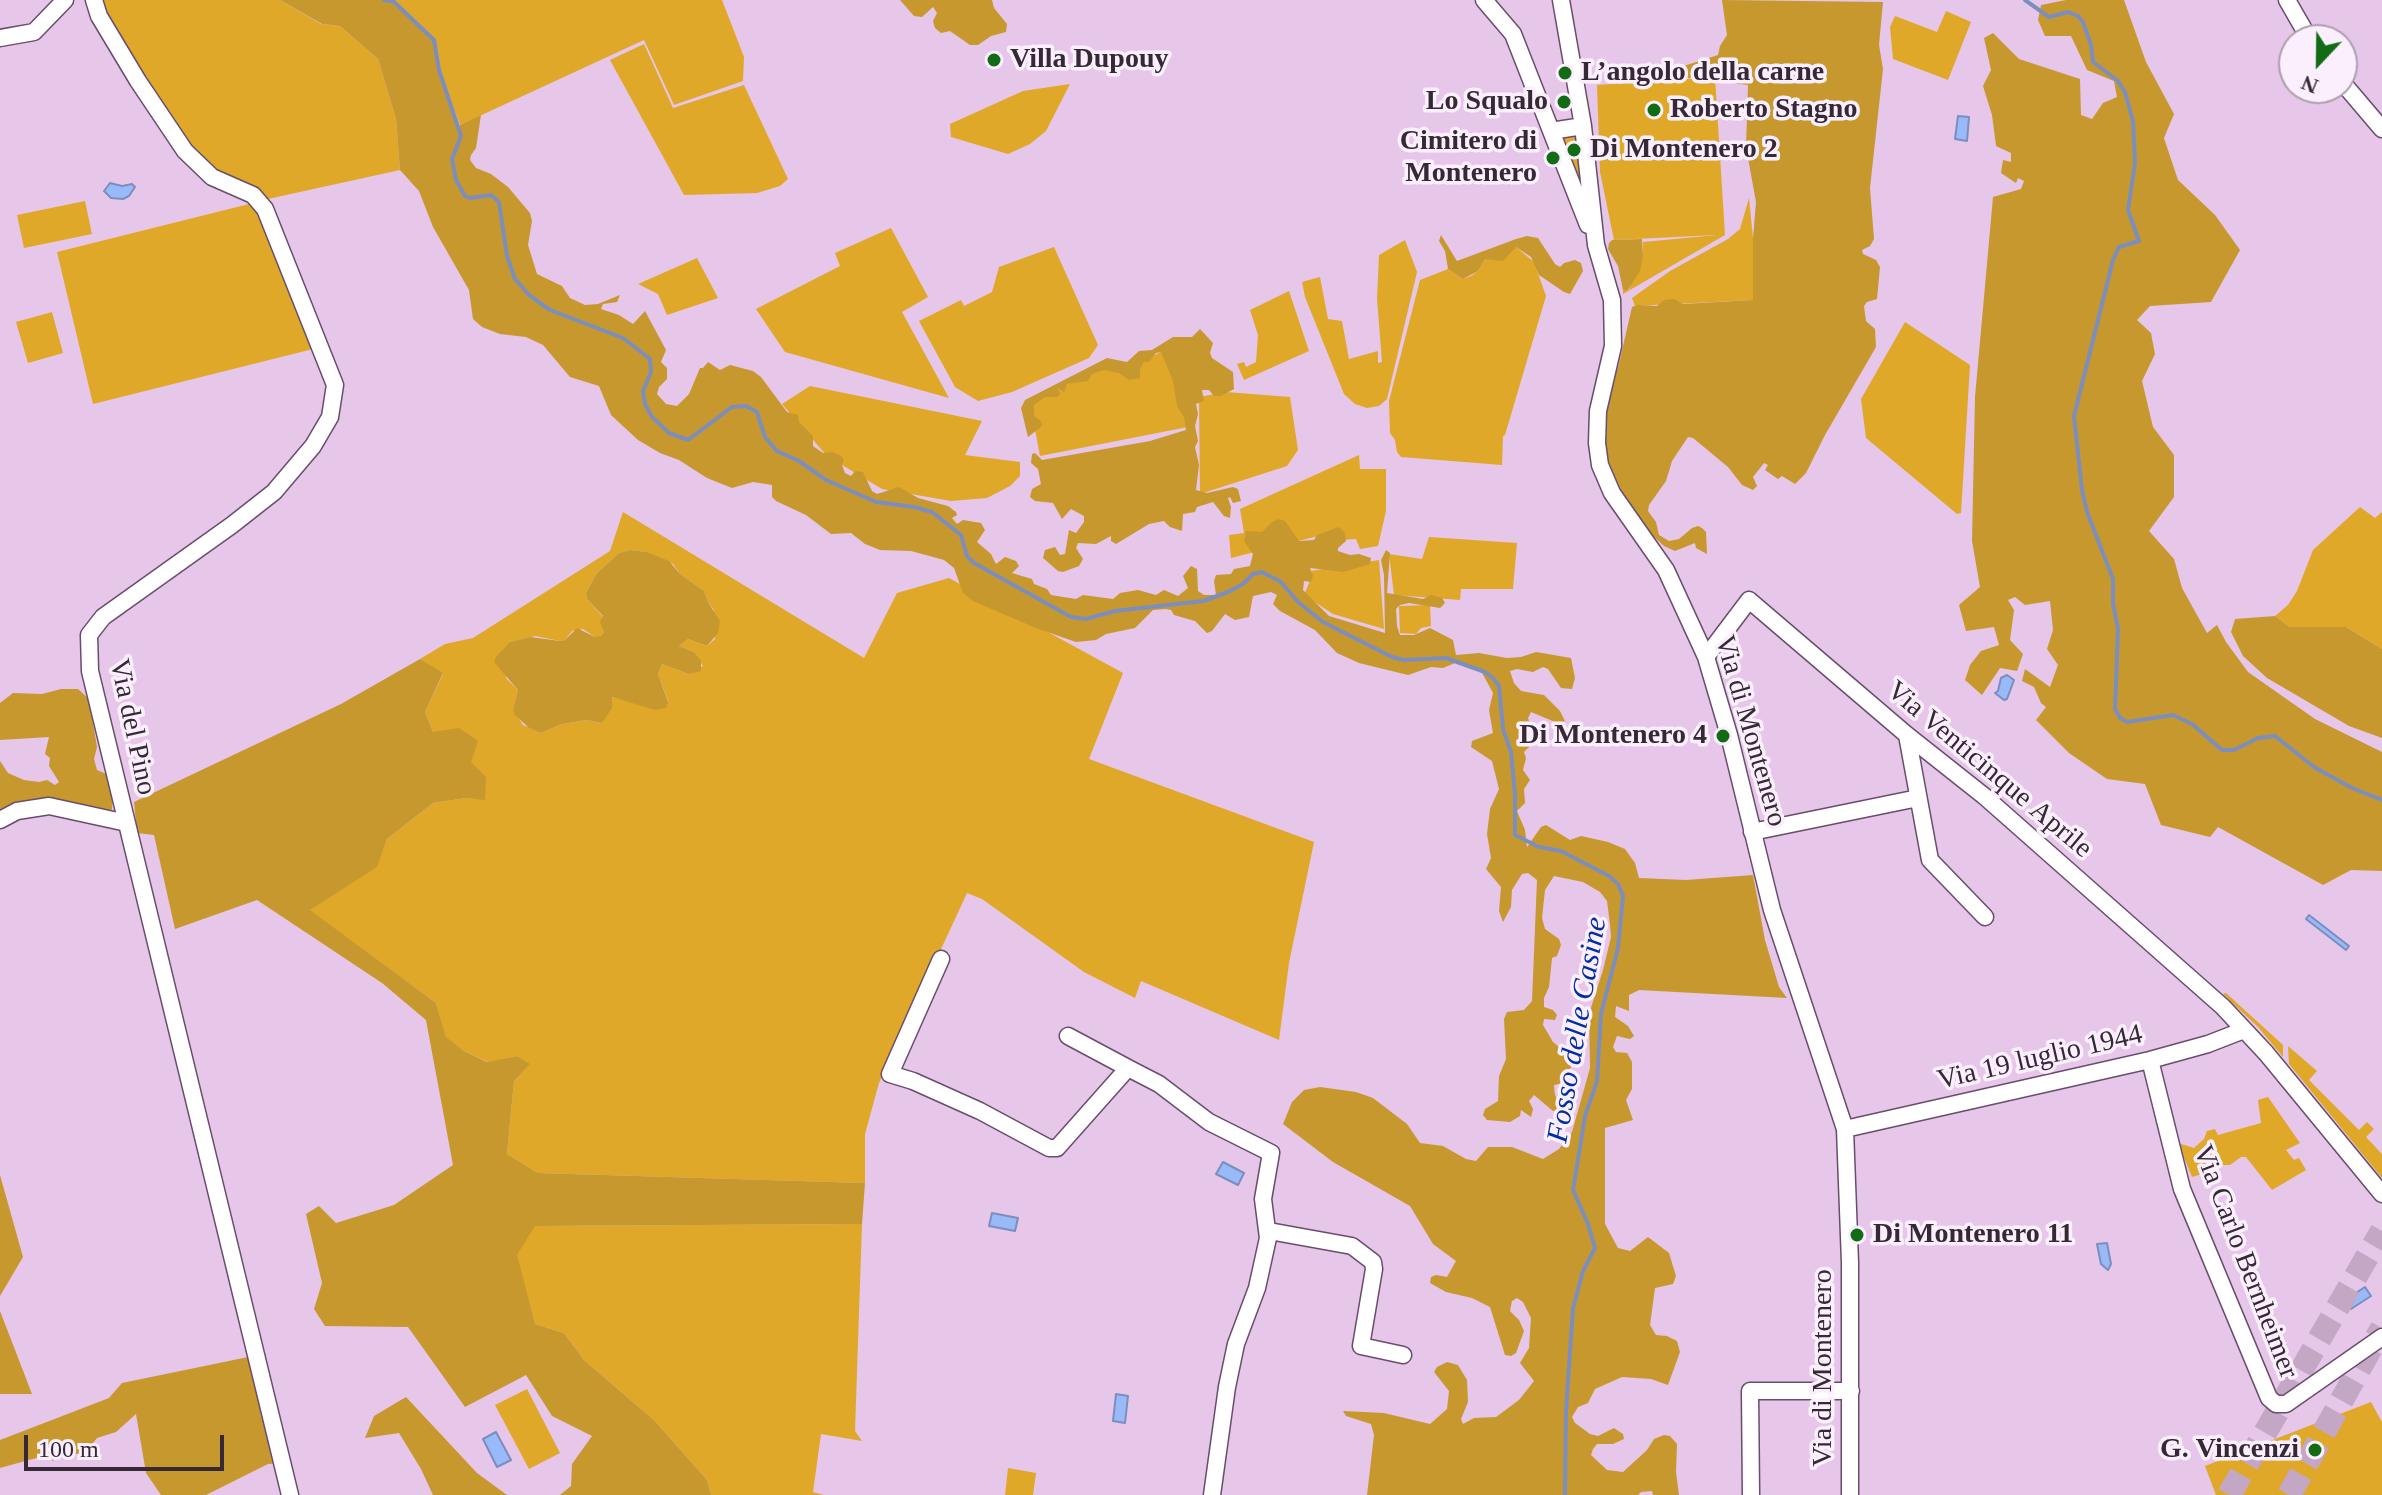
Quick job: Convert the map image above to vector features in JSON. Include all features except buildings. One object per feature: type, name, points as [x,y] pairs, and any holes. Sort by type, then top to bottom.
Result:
[{"type":"street","points":[[0,38],[34,32],[65,0]]},
{"type":"street","name":"Via del Pino","points":[[94,0],[99,16],[138,81],[185,151],[212,177],[253,195],[265,209],[335,385],[330,417],[313,446],[274,492],[103,617],[89,635],[90,671],[290,1495]]},
{"type":"street","points":[[1484,0],[1513,34],[1596,245]]},
{"type":"street","name":"Via di Montenero","points":[[1561,0],[1583,126],[1596,245],[1612,300],[1613,346],[1598,411],[1600,465],[1612,493],[1666,570],[1706,657],[1729,735],[1772,910],[1845,1129],[1851,1391],[1850,1495]]},
{"type":"street","points":[[2287,0],[2301,24]]},
{"type":"street","points":[[2358,101],[2382,129]]},
{"type":"street","points":[[1551,131],[1583,126]]},
{"type":"street","name":"Via Venticinque Aprile","points":[[1706,657],[1749,600],[1907,735],[1984,796],[2199,987],[2266,1053],[2382,1194]]},
{"type":"street","points":[[1907,735],[1930,860],[1985,917]]},
{"type":"street","points":[[1752,832],[1918,798]]},
{"type":"street","points":[[0,820],[17,811],[49,806],[127,823]]},
{"type":"street","points":[[941,959],[890,1074],[980,1111],[1049,1148],[1057,1148],[1128,1068]]},
{"type":"street","name":"Via 19 luglio 1944","points":[[1845,1129],[2150,1060],[2244,1030]]},
{"type":"street","points":[[1068,1036],[1159,1084],[1209,1122],[1271,1153],[1263,1199],[1269,1231],[1257,1288],[1236,1344],[1212,1495]]},
{"type":"street","name":"Via Carlo Bernheimer","points":[[2150,1060],[2182,1189],[2269,1398],[2276,1404],[2286,1404],[2382,1337]]},
{"type":"street","points":[[1269,1231],[1352,1246],[1373,1262],[1361,1346],[1403,1355]]},
{"type":"street","points":[[1751,1495],[1750,1391],[1851,1391]]},
{"type":"shaded area","points":[[99,0],[280,0],[321,24],[340,26],[378,59],[396,119],[400,170],[268,199],[256,190],[225,178],[192,150]]},
{"type":"shaded area","points":[[280,0],[392,0],[429,33],[434,40],[439,70],[459,132],[460,125],[481,115],[476,148],[470,160],[476,168],[491,174],[508,187],[530,213],[532,221],[528,245],[537,274],[562,286],[570,298],[585,305],[598,304],[620,295],[617,302],[603,304],[601,309],[633,324],[645,311],[666,350],[661,362],[667,368],[667,379],[657,394],[666,404],[677,406],[689,394],[700,368],[708,362],[720,370],[730,365],[753,371],[787,412],[798,415],[799,422],[813,436],[813,446],[823,453],[832,452],[841,456],[845,473],[851,476],[855,471],[863,472],[872,491],[877,494],[899,487],[918,498],[948,506],[956,512],[957,515],[952,518],[957,524],[963,520],[981,523],[985,530],[977,542],[991,554],[996,564],[1005,557],[1016,561],[1019,566],[1012,573],[1032,579],[1034,584],[1047,589],[1051,595],[1113,599],[1120,593],[1138,590],[1156,595],[1164,590],[1178,596],[1188,588],[1183,576],[1191,566],[1197,569],[1198,591],[1204,595],[1216,595],[1216,575],[1231,574],[1234,569],[1250,566],[1253,554],[1244,541],[1246,531],[1262,532],[1279,519],[1285,521],[1299,541],[1314,540],[1317,535],[1339,527],[1345,533],[1346,541],[1338,551],[1371,558],[1370,564],[1343,572],[1310,568],[1313,576],[1311,582],[1304,581],[1303,590],[1329,616],[1385,633],[1381,560],[1386,550],[1390,553],[1387,593],[1423,599],[1431,595],[1442,598],[1445,603],[1440,608],[1409,603],[1400,605],[1396,609],[1400,635],[1414,635],[1430,628],[1453,640],[1456,655],[1479,653],[1507,658],[1536,652],[1571,658],[1575,678],[1572,689],[1561,688],[1548,669],[1543,667],[1533,672],[1510,671],[1521,691],[1544,695],[1565,721],[1560,724],[1531,712],[1528,718],[1541,735],[1524,752],[1523,770],[1530,780],[1524,789],[1525,803],[1517,811],[1525,830],[1527,847],[1541,827],[1546,825],[1570,840],[1581,836],[1625,849],[1635,863],[1639,878],[1686,880],[1753,875],[1765,940],[1779,987],[1787,998],[1639,990],[1629,995],[1629,1011],[1616,1006],[1615,1017],[1628,1026],[1634,1036],[1630,1039],[1617,1036],[1613,1047],[1616,1052],[1627,1053],[1632,1062],[1632,1089],[1626,1100],[1633,1120],[1605,1128],[1605,1224],[1618,1248],[1630,1251],[1648,1237],[1669,1253],[1676,1276],[1673,1284],[1655,1288],[1650,1325],[1656,1335],[1677,1341],[1680,1352],[1668,1385],[1651,1379],[1622,1377],[1595,1389],[1588,1403],[1578,1407],[1572,1417],[1590,1434],[1598,1436],[1614,1428],[1623,1434],[1624,1439],[1613,1444],[1597,1444],[1593,1449],[1591,1455],[1607,1470],[1623,1472],[1647,1450],[1654,1439],[1670,1436],[1677,1444],[1679,1495],[1653,1495],[1652,1491],[1638,1495],[1367,1495],[1374,1435],[1371,1424],[1346,1416],[1343,1411],[1384,1413],[1430,1424],[1447,1409],[1449,1391],[1434,1372],[1447,1362],[1458,1365],[1467,1380],[1468,1402],[1461,1419],[1463,1424],[1474,1418],[1496,1417],[1519,1400],[1534,1381],[1520,1363],[1529,1348],[1531,1318],[1523,1302],[1517,1298],[1512,1301],[1510,1311],[1524,1331],[1516,1353],[1505,1355],[1490,1307],[1472,1298],[1446,1292],[1430,1283],[1431,1277],[1436,1275],[1447,1277],[1456,1261],[1433,1244],[1410,1206],[1333,1162],[1283,1124],[1292,1102],[1304,1090],[1320,1087],[1356,1092],[1373,1098],[1407,1124],[1420,1143],[1443,1146],[1476,1161],[1488,1147],[1512,1147],[1543,1159],[1559,1149],[1572,1132],[1590,1068],[1589,1014],[1611,937],[1607,901],[1600,892],[1583,882],[1554,876],[1545,890],[1542,918],[1545,929],[1559,939],[1561,945],[1557,956],[1552,958],[1549,987],[1544,998],[1544,1007],[1557,1015],[1555,1020],[1544,1019],[1543,1025],[1553,1042],[1570,1056],[1571,1067],[1567,1077],[1554,1085],[1559,1111],[1553,1111],[1534,1095],[1529,1101],[1533,1109],[1531,1117],[1521,1110],[1520,1116],[1510,1122],[1487,1120],[1483,1115],[1485,1109],[1498,1101],[1499,1076],[1506,1059],[1504,1019],[1507,1012],[1524,1010],[1532,1001],[1537,880],[1528,873],[1522,874],[1512,890],[1511,907],[1503,922],[1499,911],[1501,887],[1486,869],[1491,858],[1487,834],[1490,809],[1499,789],[1492,761],[1471,747],[1472,741],[1493,733],[1489,710],[1493,693],[1481,671],[1455,663],[1408,675],[1359,663],[1337,653],[1315,630],[1280,611],[1273,604],[1277,595],[1271,592],[1253,596],[1249,617],[1235,620],[1225,614],[1207,633],[1195,621],[1174,615],[1166,609],[1153,610],[1135,628],[1106,634],[1096,640],[1076,642],[973,601],[963,593],[954,568],[944,560],[911,551],[880,550],[865,544],[851,533],[831,534],[806,515],[776,501],[772,497],[772,485],[753,482],[732,488],[660,453],[638,440],[611,415],[599,386],[570,377],[543,345],[526,337],[500,334],[482,327],[473,319],[469,290],[433,227],[419,191],[400,170],[396,119],[378,59],[340,26],[322,24]]},
{"type":"shaded area","points":[[392,0],[722,0],[744,57],[743,81],[674,105],[644,40],[460,125],[439,70],[434,40]]},
{"type":"shaded area","points":[[900,0],[992,0],[994,8],[1007,24],[1006,32],[991,36],[978,45],[970,45],[950,31],[941,33],[935,28],[933,21],[937,13],[933,7],[922,17],[914,16]]},
{"type":"shaded area","points":[[1722,0],[1883,2],[1879,45],[1883,69],[1870,188],[1874,239],[1870,246],[1862,250],[1880,267],[1877,299],[1864,306],[1866,321],[1875,329],[1876,347],[1806,473],[1795,484],[1782,476],[1778,479],[1765,470],[1768,465],[1764,463],[1753,477],[1757,486],[1753,490],[1742,485],[1728,467],[1688,437],[1672,461],[1666,481],[1648,511],[1656,522],[1659,535],[1669,541],[1679,539],[1692,528],[1702,528],[1706,532],[1707,554],[1696,548],[1695,543],[1675,551],[1651,534],[1631,511],[1603,452],[1611,382],[1618,368],[1632,307],[1657,306],[1664,300],[1674,299],[1683,304],[1753,300],[1756,202],[1746,147],[1748,85],[1711,77],[1663,79],[1654,83],[1644,79],[1659,71],[1718,55],[1727,35]]},
{"type":"shaded area","points":[[2066,0],[2124,0],[2146,62],[2174,114],[2164,138],[2178,180],[2215,215],[2240,250],[2211,302],[2150,306],[2137,320],[2151,333],[2155,354],[2142,381],[2153,427],[2174,455],[2174,497],[2149,531],[2174,559],[2182,588],[2207,633],[2217,625],[2248,672],[2315,719],[2382,752],[2382,871],[2351,870],[2323,885],[2218,827],[2210,837],[2161,825],[2145,784],[2107,779],[2069,753],[2036,720],[2046,707],[2034,687],[2022,681],[2025,669],[2050,687],[2058,665],[2047,649],[2053,630],[2050,601],[2025,605],[2015,597],[2008,600],[2014,610],[2010,640],[2023,654],[2017,671],[2000,668],[1982,695],[1965,680],[1970,665],[1981,651],[1999,645],[1994,627],[1966,631],[1959,605],[1980,587],[1972,541],[1975,397],[1993,197],[2021,189],[2024,181],[2018,178],[2016,183],[2001,173],[2003,160],[2011,162],[2011,153],[1996,146],[1992,115],[1983,86],[1991,70],[1984,38],[1993,33],[2019,59],[2080,79],[2081,115],[2092,119],[2103,103],[2117,97],[2114,81],[2087,70],[2071,36],[2045,36],[2038,20],[2041,5]]},
{"type":"shaded area","points":[[1946,11],[1971,22],[1948,80],[1893,59],[1890,27],[1895,16],[1937,32]]},
{"type":"shaded area","points":[[644,44],[673,108],[744,85],[788,179],[780,186],[757,193],[684,195],[610,60]]},
{"type":"shaded area","points":[[1715,77],[1725,235],[1623,294],[1623,290],[1629,290],[1643,256],[1643,242],[1717,235],[1614,240],[1600,172],[1597,85]]},
{"type":"shaded area","points":[[1070,84],[1046,131],[1030,144],[1008,154],[951,137],[950,124],[1023,91]]},
{"type":"shaded area","points":[[1577,137],[1582,175],[1575,176],[1564,138]]},
{"type":"shaded area","points":[[1749,198],[1753,238],[1753,300],[1635,306],[1632,298],[1740,229]]},
{"type":"shaded area","points":[[85,201],[92,234],[24,248],[17,215]]},
{"type":"shaded area","points":[[253,203],[260,208],[313,349],[93,404],[57,252]]},
{"type":"shaded area","points":[[891,228],[928,297],[902,312],[949,398],[785,352],[756,309],[840,266],[835,253]]},
{"type":"shaded area","points":[[1441,235],[1457,261],[1527,236],[1538,238],[1555,264],[1560,267],[1575,260],[1581,263],[1583,271],[1570,294],[1564,292],[1539,275],[1531,257],[1516,247],[1503,261],[1485,259],[1478,271],[1463,279],[1448,269],[1445,251],[1439,241]]},
{"type":"shaded area","points":[[1642,239],[1640,271],[1628,290],[1623,290],[1618,266],[1608,249],[1609,243],[1612,240]]},
{"type":"shaded area","points":[[1405,240],[1417,272],[1387,399],[1379,406],[1367,408],[1355,404],[1344,394],[1305,297],[1302,282],[1320,277],[1328,319],[1342,321],[1349,359],[1378,351],[1378,363],[1382,362],[1377,299],[1379,255]]},
{"type":"shaded area","points":[[1054,247],[1098,345],[1089,358],[1012,392],[978,401],[955,387],[919,321],[961,300],[964,306],[992,292],[999,267]]},
{"type":"shaded area","points":[[1516,247],[1534,262],[1546,296],[1503,436],[1502,465],[1401,457],[1390,433],[1389,401],[1420,280],[1448,269],[1463,279],[1478,271],[1485,259]]},
{"type":"shaded area","points":[[697,258],[718,298],[667,315],[658,294],[638,284]]},
{"type":"shaded area","points":[[1289,291],[1309,351],[1244,380],[1237,364],[1244,362],[1246,367],[1256,362],[1258,335],[1250,310]]},
{"type":"shaded area","points":[[52,312],[63,353],[28,363],[16,322]]},
{"type":"shaded area","points":[[1905,322],[1970,365],[1961,513],[1957,514],[1866,438],[1861,399]]},
{"type":"shaded area","points":[[1200,329],[1213,343],[1212,358],[1233,372],[1234,389],[1221,396],[1202,390],[1204,401],[1196,404],[1198,441],[1195,447],[1199,465],[1196,490],[1207,493],[1233,487],[1238,489],[1241,501],[1233,503],[1228,498],[1230,518],[1224,516],[1213,502],[1197,507],[1195,512],[1183,514],[1182,531],[1164,521],[1149,524],[1116,544],[1111,541],[1111,536],[1096,544],[1078,543],[1076,548],[1083,559],[1079,566],[1058,571],[1043,558],[1045,550],[1055,547],[1060,555],[1065,554],[1069,530],[1076,533],[1084,522],[1084,516],[1071,509],[1062,519],[1053,503],[1035,501],[1030,497],[1032,489],[1041,484],[1038,469],[1031,463],[1032,454],[1035,453],[1042,460],[1150,441],[1186,430],[1184,417],[1177,406],[1173,381],[1161,352],[1156,353],[1149,362],[1144,362],[1140,378],[1129,380],[1119,373],[1104,370],[1092,374],[1088,381],[1067,384],[1064,392],[1058,388],[1060,394],[1057,397],[1045,397],[1034,405],[1034,416],[1042,426],[1028,437],[1021,408],[1025,400],[1107,358],[1127,362],[1139,351],[1152,350],[1173,337],[1192,337]]},
{"type":"shaded area","points":[[1166,349],[1188,427],[1040,456],[1033,419],[1034,401],[1102,367],[1123,372]]},
{"type":"shaded area","points":[[810,386],[982,421],[965,455],[1020,462],[1020,476],[1010,486],[987,498],[951,501],[882,489],[827,456],[782,404]]},
{"type":"shaded area","points":[[1226,392],[1290,397],[1298,450],[1287,466],[1200,494],[1199,397]]},
{"type":"shaded area","points":[[1359,455],[1360,469],[1386,469],[1386,511],[1378,546],[1360,549],[1356,539],[1339,540],[1334,532],[1231,558],[1229,535],[1244,533],[1240,509]]},
{"type":"shaded area","points":[[2360,507],[2375,518],[2382,512],[2382,649],[2346,627],[2290,627],[2275,616],[2288,605],[2297,591],[2313,550]]},
{"type":"shaded area","points":[[623,512],[864,658],[897,593],[949,578],[1123,673],[1089,759],[1314,842],[1289,963],[1279,1040],[1141,981],[1135,998],[1084,972],[982,899],[967,893],[879,1083],[865,1134],[865,1183],[538,1173],[507,1154],[514,1081],[529,1064],[517,1056],[488,1062],[464,1051],[446,1038],[436,1003],[309,910],[376,867],[387,839],[433,803],[466,798],[485,799],[433,732],[425,712],[443,674],[420,659],[445,644],[473,638],[610,551]],"holes":[[[630,550],[647,552],[673,564],[680,574],[704,591],[714,610],[715,639],[707,646],[688,639],[679,646],[694,652],[703,666],[689,674],[662,664],[658,674],[668,701],[631,702],[611,697],[602,723],[587,720],[562,724],[541,733],[523,725],[513,709],[518,690],[506,678],[510,642],[535,636],[560,641],[565,640],[572,631],[583,629],[600,637],[604,632],[603,617],[587,599],[586,593],[597,573],[619,553]]]},
{"type":"shaded area","points":[[1429,537],[1517,543],[1513,589],[1461,589],[1460,600],[1394,595],[1389,554],[1422,559]]},
{"type":"shaded area","points":[[630,550],[647,552],[669,561],[680,574],[704,591],[720,621],[718,633],[707,646],[688,639],[679,646],[694,652],[701,661],[701,671],[689,674],[662,664],[658,674],[668,702],[666,708],[655,710],[612,697],[612,708],[602,723],[587,720],[562,724],[541,733],[529,728],[515,715],[513,709],[518,690],[494,662],[496,657],[510,642],[530,637],[560,641],[577,628],[595,637],[601,636],[604,632],[600,622],[603,616],[587,599],[586,593],[597,573],[619,553]]},
{"type":"shaded area","points":[[1379,560],[1384,629],[1333,614],[1304,595],[1310,581],[1305,572]]},
{"type":"shaded area","points":[[1430,605],[1431,626],[1421,628],[1416,634],[1400,633],[1399,606]]},
{"type":"shaded area","points":[[2275,616],[2290,627],[2346,627],[2382,649],[2382,738],[2349,726],[2267,678],[2243,656],[2231,632],[2235,619]]},
{"type":"shaded area","points":[[420,659],[443,673],[425,712],[433,732],[459,728],[478,741],[471,762],[486,777],[485,800],[466,798],[433,803],[387,839],[377,867],[310,910],[436,1003],[446,1037],[464,1051],[487,1062],[517,1056],[530,1064],[514,1081],[507,1154],[538,1173],[865,1183],[862,1224],[535,1226],[517,1255],[535,1324],[564,1333],[584,1360],[655,1421],[707,1480],[711,1495],[560,1495],[571,1486],[572,1464],[592,1436],[552,1416],[526,1375],[465,1407],[408,1327],[325,1326],[314,1309],[322,1283],[306,1214],[319,1206],[336,1223],[394,1205],[453,1165],[426,1020],[382,983],[257,900],[175,929],[154,835],[137,833],[134,802],[341,704]]},
{"type":"shaded area","points":[[78,689],[89,699],[97,747],[94,759],[97,770],[113,777],[112,809],[109,814],[0,812],[0,761],[8,773],[24,780],[47,780],[55,785],[59,782],[49,766],[50,758],[45,754],[49,737],[0,740],[0,703],[13,693],[42,694]]},
{"type":"shaded area","points":[[2226,993],[2283,1045],[2283,1057],[2258,1027],[2223,994]]},
{"type":"shaded area","points":[[2288,1046],[2317,1071],[2309,1080],[2359,1130],[2367,1122],[2374,1129],[2366,1137],[2382,1154],[2382,1178],[2289,1064]]},
{"type":"shaded area","points":[[2268,1097],[2300,1143],[2286,1150],[2294,1160],[2299,1158],[2306,1170],[2272,1190],[2246,1157],[2230,1165],[2207,1165],[2205,1173],[2192,1177],[2178,1143],[2194,1148],[2204,1139],[2207,1131],[2215,1129],[2218,1135],[2261,1123],[2258,1100]]},
{"type":"shaded area","points":[[0,1175],[23,1257],[0,1296]]},
{"type":"shaded area","points":[[862,1224],[855,1431],[862,1441],[821,1434],[813,1492],[824,1495],[711,1495],[707,1480],[655,1421],[584,1360],[564,1333],[535,1324],[516,1256],[534,1226]]},
{"type":"shaded area","points":[[0,1311],[32,1394],[0,1394]]},
{"type":"shaded area","points":[[253,1356],[282,1463],[268,1464],[206,1495],[161,1495],[146,1473],[136,1414],[116,1432],[97,1438],[86,1452],[71,1455],[60,1451],[53,1461],[47,1455],[0,1468],[0,1440],[109,1398],[122,1383]]},
{"type":"shaded area","points":[[527,1389],[560,1453],[529,1469],[495,1405]]},
{"type":"shaded area","points":[[406,1397],[477,1473],[507,1495],[433,1495],[399,1433],[365,1438],[374,1416]]},
{"type":"shaded area","name":"G. Vincenzi","points":[[2371,1402],[2382,1422],[2382,1495],[2216,1495],[2205,1466]]},
{"type":"shaded area","points":[[1008,1468],[1036,1473],[1033,1495],[1005,1495]]},
{"type":"water","points":[[1958,116],[1969,117],[1967,141],[1955,139]]},
{"type":"water","points":[[110,183],[122,186],[132,184],[135,187],[123,199],[111,198],[104,191]]},
{"type":"water","points":[[2007,675],[2014,680],[2004,700],[1995,693],[2001,678]]},
{"type":"water","points":[[2309,915],[2349,946],[2346,950],[2306,919]]},
{"type":"water","points":[[1223,1162],[1244,1173],[1238,1185],[1216,1174]]},
{"type":"water","points":[[992,1213],[1018,1218],[1015,1231],[989,1226]]},
{"type":"water","points":[[2107,1243],[2111,1264],[2108,1270],[2101,1264],[2097,1244]]},
{"type":"water","points":[[2365,1287],[2371,1296],[2351,1309],[2345,1300]]},
{"type":"water","points":[[1116,1394],[1128,1396],[1125,1423],[1113,1421]]},
{"type":"water","points":[[496,1432],[511,1460],[497,1467],[483,1439]]},
{"type":"waterway","name":"Fosso delle Casine","points":[[384,0],[393,1]]},
{"type":"waterway","name":"Fosso delle Casine","points":[[392,0],[434,40],[439,70],[461,136],[452,159],[456,180],[465,196],[491,195],[499,202],[507,256],[515,279],[529,295],[550,310],[623,338],[650,359],[651,372],[643,391],[645,404],[652,417],[669,433],[688,440],[732,407],[746,406],[757,412],[765,437],[777,451],[799,461],[826,480],[876,502],[932,512],[961,535],[967,556],[974,563],[1071,617],[1086,619],[1115,611],[1203,601],[1228,592],[1253,574],[1262,572],[1281,582],[1298,602],[1323,622],[1392,657],[1404,660],[1446,658],[1493,678],[1499,686],[1503,729],[1511,752],[1515,835],[1539,847],[1561,851],[1609,876],[1618,884],[1623,896],[1618,948],[1601,1014],[1597,1081],[1585,1116],[1573,1190],[1595,1248],[1583,1271],[1573,1308],[1566,1411],[1565,1495]]},
{"type":"waterway","points":[[2025,0],[2049,17],[2068,12],[2078,16],[2091,45],[2093,62],[2118,81],[2125,92],[2133,121],[2135,163],[2128,210],[2139,241],[2119,247],[2113,260],[2074,416],[2087,512],[2113,579],[2113,604],[2118,629],[2115,709],[2120,718],[2127,722],[2173,715],[2192,724],[2222,750],[2234,750],[2258,738],[2275,736],[2314,767],[2382,800]]},
{"type":"tunnel","points":[[2229,1495],[2382,1231]]},
{"type":"tunnel","points":[[2289,1495],[2382,1328]]},
{"type":"place","name":"Villa Dupouy","points":[[994,60]]},
{"type":"place","name":"L’angolo della carne","points":[[1565,73]]},
{"type":"place","name":"Lo Squalo","points":[[1564,102]]},
{"type":"place","name":"Roberto Stagno","points":[[1654,110]]},
{"type":"place","name":"Di Montenero 2","points":[[1574,150]]},
{"type":"place","name":"Cimitero di Montenero","points":[[1553,158]]},
{"type":"place","name":"Di Montenero 4","points":[[1723,736]]},
{"type":"place","name":"Di Montenero 11","points":[[1857,1235]]},
{"type":"place","name":"G. Vincenzi","points":[[2315,1450]]}]
